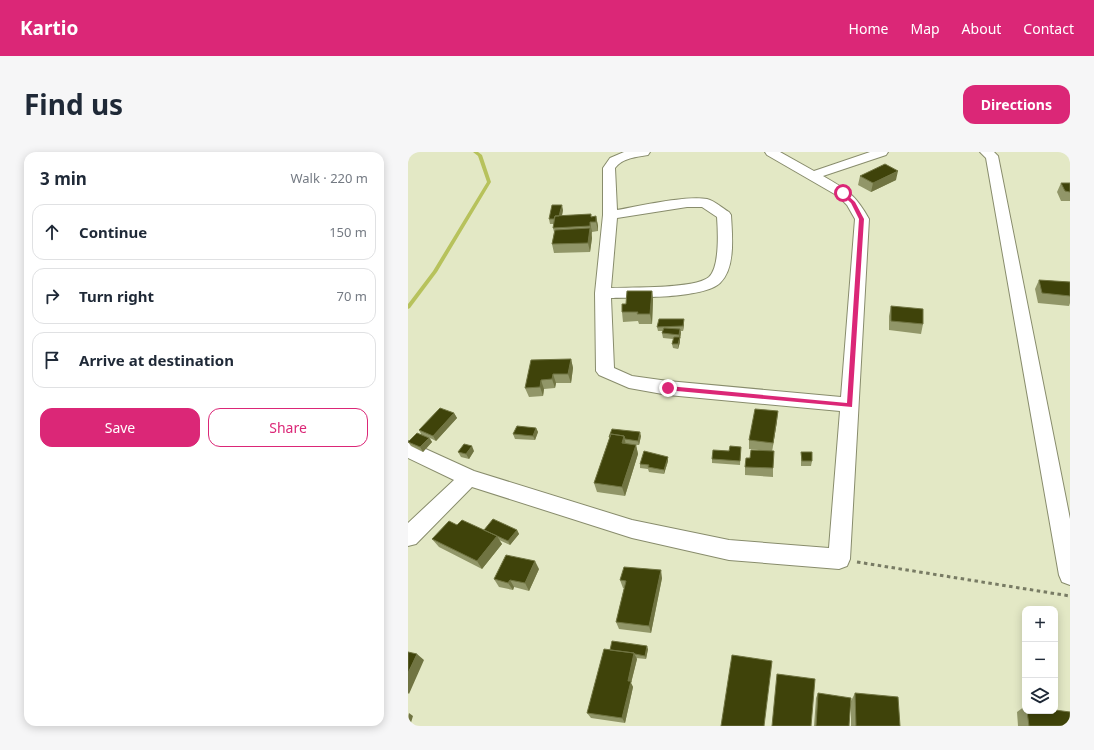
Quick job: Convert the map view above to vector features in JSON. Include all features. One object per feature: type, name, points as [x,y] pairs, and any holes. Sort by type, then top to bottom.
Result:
[{"type":"street","points":[[644,152],[628,155],[614,161],[610,168],[610,215],[603,293],[605,371],[629,382],[668,388],[850,405]]},
{"type":"street","points":[[408,449],[469,478],[632,529],[722,548],[839,559],[862,219],[853,203],[843,193],[771,152]]},
{"type":"street","points":[[815,176],[882,152]]},
{"type":"street","points":[[986,152],[992,156],[1070,576]]},
{"type":"street","points":[[603,293],[689,288],[705,285],[715,279],[718,274],[722,262],[726,234],[724,215],[705,203],[687,203],[610,215]]},
{"type":"street","points":[[408,537],[469,478]]},
{"type":"path","points":[[839,559],[1070,596]]},
{"type":"building","points":[[885,164],[898,171],[873,183],[860,176]]},
{"type":"building","points":[[1061,183],[1070,183],[1070,192],[1065,191]]},
{"type":"building","points":[[552,205],[562,205],[559,216],[555,216],[554,219],[549,219]]},
{"type":"building","points":[[591,214],[591,217],[596,216],[596,222],[590,222],[590,226],[553,228],[555,216]]},
{"type":"building","points":[[590,228],[588,243],[552,244],[555,230]]},
{"type":"building","points":[[1039,280],[1070,282],[1070,296],[1042,293]]},
{"type":"building","points":[[627,291],[652,291],[650,314],[622,312],[622,304],[626,304]]},
{"type":"building","points":[[891,306],[923,309],[923,324],[891,321]]},
{"type":"building","points":[[659,319],[684,319],[683,326],[657,327]]},
{"type":"building","points":[[664,328],[680,329],[679,335],[662,333]]},
{"type":"building","points":[[674,337],[680,337],[678,344],[672,344]]},
{"type":"building","points":[[571,359],[568,374],[553,374],[552,379],[541,380],[540,387],[525,388],[531,360]]},
{"type":"building","points":[[440,408],[454,413],[433,436],[419,430]]},
{"type":"building","points":[[755,409],[778,411],[773,443],[749,440]]},
{"type":"building","points":[[517,426],[536,428],[533,436],[513,434]]},
{"type":"building","points":[[612,429],[640,432],[638,441],[625,439],[624,436],[611,434],[609,437]]},
{"type":"building","points":[[417,433],[429,438],[420,447],[408,442]]},
{"type":"building","points":[[611,434],[624,436],[622,443],[636,445],[622,487],[594,483]]},
{"type":"building","points":[[464,444],[472,446],[466,454],[458,452]]},
{"type":"building","points":[[730,446],[741,447],[740,461],[712,459],[713,450],[729,451]]},
{"type":"building","points":[[751,450],[774,451],[773,468],[745,467],[746,458],[750,458]]},
{"type":"building","points":[[644,451],[668,457],[664,470],[648,467],[649,465],[640,464]]},
{"type":"building","points":[[801,452],[812,452],[812,461],[802,461]]},
{"type":"building","points":[[493,519],[517,530],[508,541],[484,530]]},
{"type":"building","points":[[462,520],[497,536],[477,561],[432,539],[449,521],[457,525]]},
{"type":"building","points":[[506,555],[535,561],[525,583],[510,580],[508,583],[494,579]]},
{"type":"building","points":[[624,567],[661,570],[649,626],[616,622],[626,581],[620,580]]},
{"type":"building","points":[[612,641],[647,646],[645,656],[610,650]]},
{"type":"building","points":[[604,649],[634,653],[628,681],[631,681],[622,718],[587,713]]},
{"type":"building","points":[[408,652],[417,654],[408,673]]},
{"type":"building","points":[[732,655],[772,661],[764,726],[721,726]]},
{"type":"building","points":[[777,674],[815,679],[811,726],[772,726]]},
{"type":"building","points":[[818,693],[851,698],[849,726],[816,726]]},
{"type":"building","points":[[855,693],[898,697],[900,726],[856,726]]},
{"type":"building","points":[[1058,710],[1070,712],[1070,726],[1029,726],[1027,714],[1058,714]]},
{"type":"waterway","points":[[408,307],[435,272],[489,182],[480,155],[475,152]]},
{"type":"route","points":[[668,388],[850,405],[862,219],[853,203],[843,193]]}]
